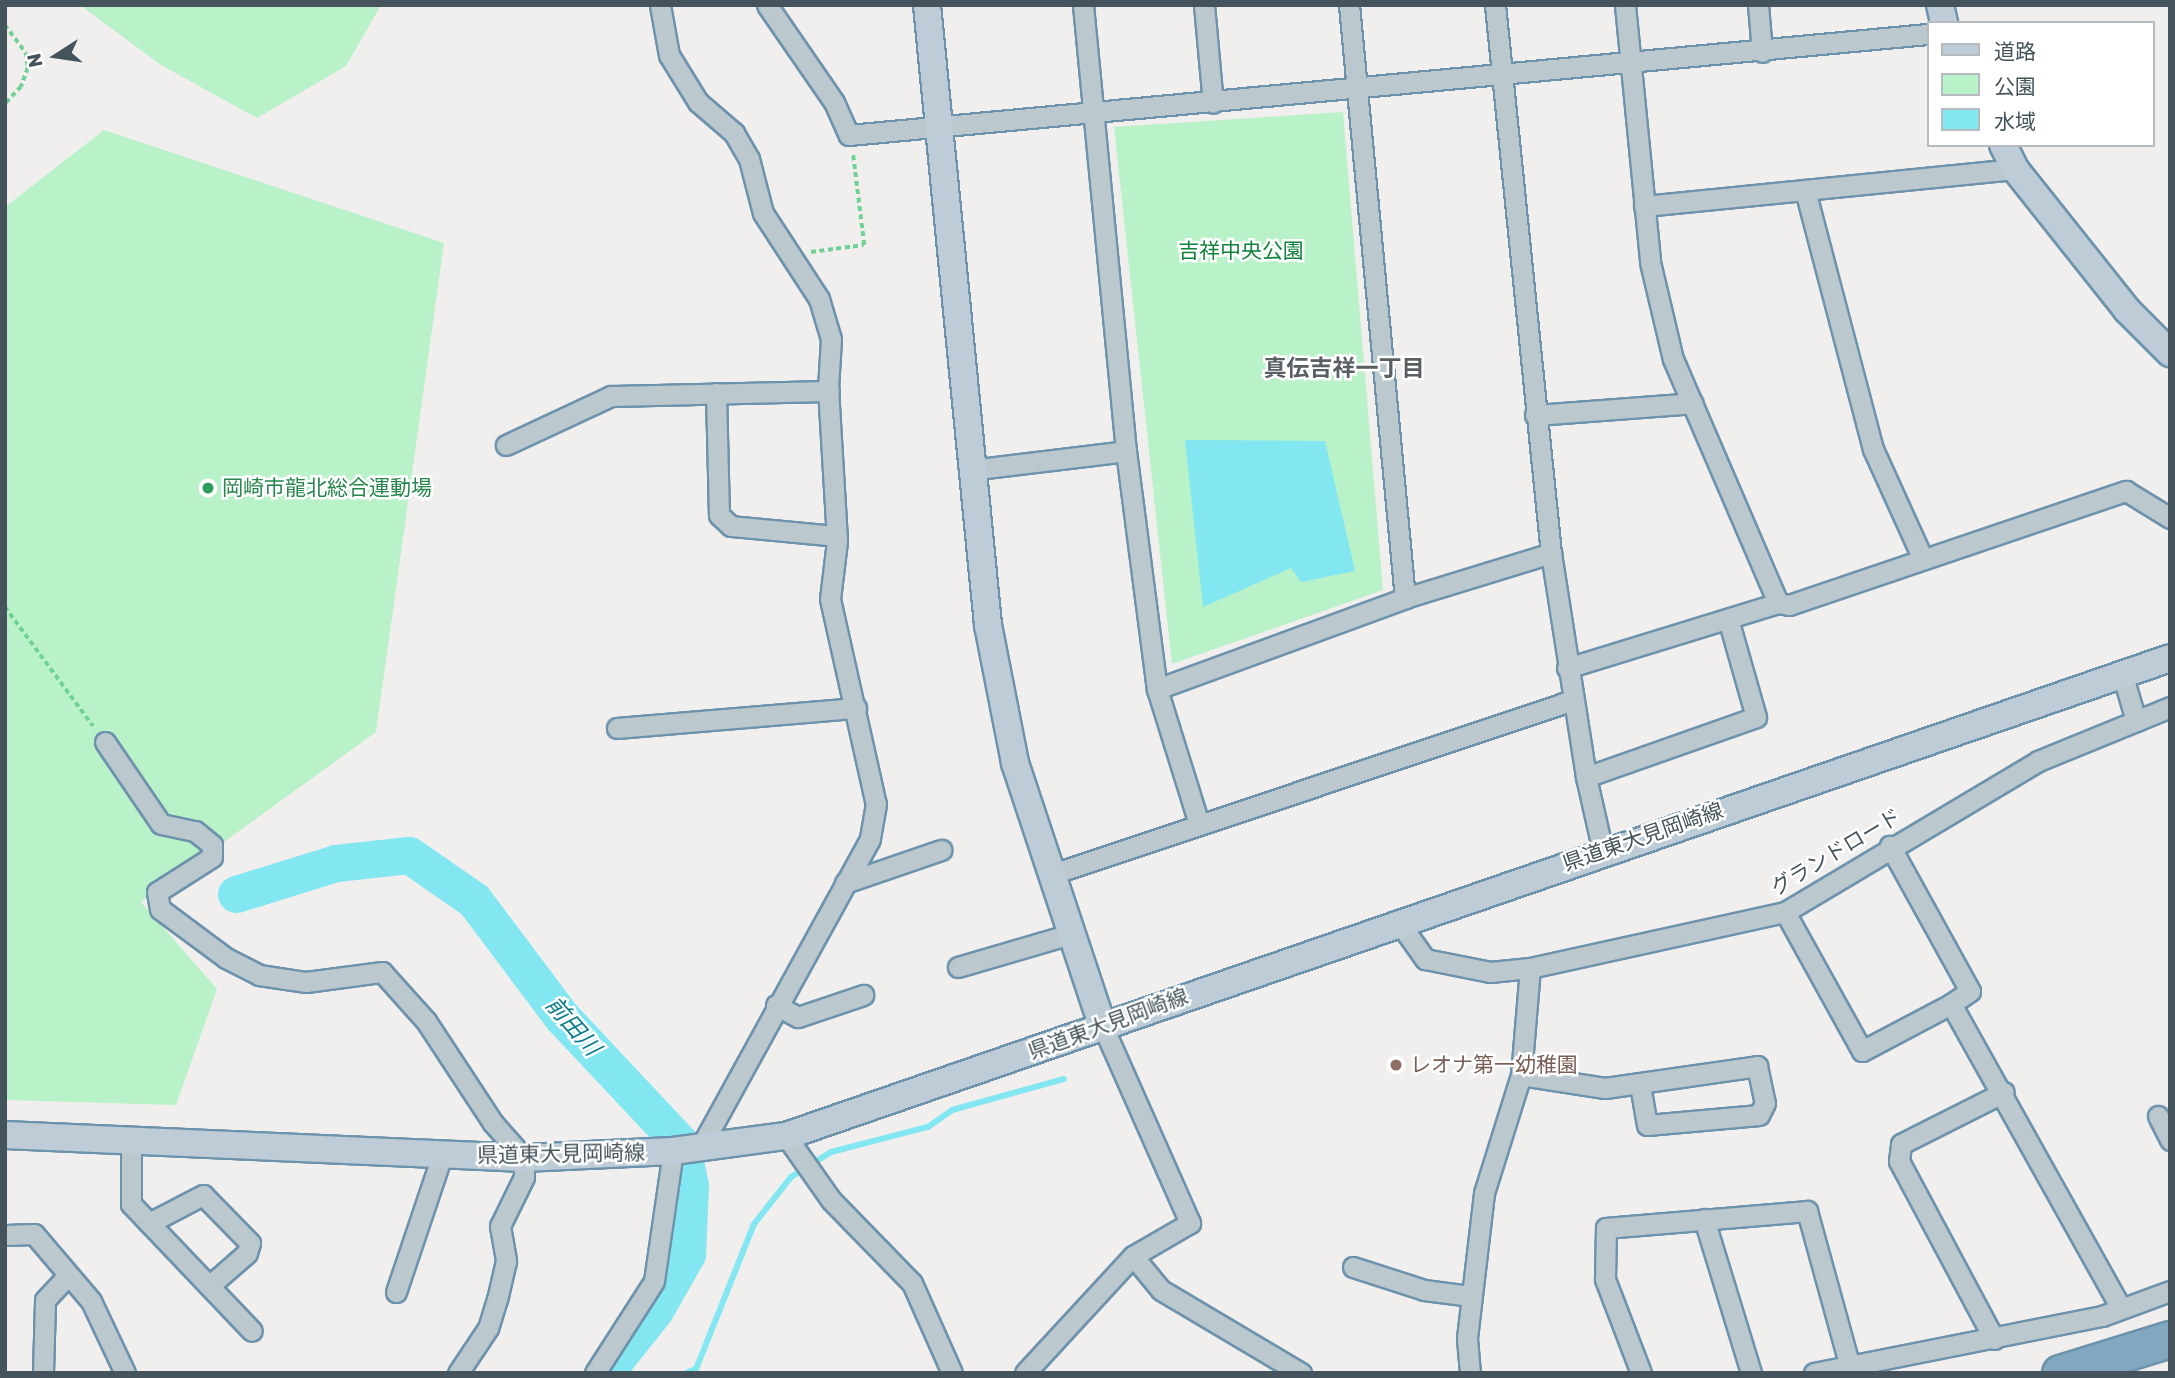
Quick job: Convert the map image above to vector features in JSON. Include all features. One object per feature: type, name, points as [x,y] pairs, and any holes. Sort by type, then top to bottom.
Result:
[{"type":"highway","points":[[2060,1373],[2170,1339]]},
{"type":"main road","points":[[927,5],[970,470],[995,662],[1015,763],[1050,875],[1102,1024]]},
{"type":"main road","points":[[2009,157],[2127,310],[2170,353]]},
{"type":"main road","name":"県道東大見岡崎線","points":[[5,1135],[524,1158],[673,1151],[786,1136],[1398,921],[2170,658]]},
{"type":"street","points":[[660,5],[669,55],[684,83],[734,133],[749,159],[763,213],[823,312],[831,339],[828,391],[837,536],[830,599],[876,804],[870,838],[776,1005],[701,1147]]},
{"type":"street","points":[[767,5],[834,102],[849,135],[1213,103],[1501,71],[1762,52],[1926,34]]},
{"type":"street","points":[[1083,5],[1126,450],[1157,689],[1199,824]]},
{"type":"street","points":[[1204,5],[1213,103]]},
{"type":"street","points":[[1349,5],[1405,598]]},
{"type":"street","points":[[1495,5],[1551,553],[1567,668],[1586,777],[1603,852]]},
{"type":"street","points":[[1625,5],[1644,206],[1658,300],[1673,359],[1778,603]]},
{"type":"street","points":[[1758,5],[1762,52]]},
{"type":"street","points":[[1644,206],[1805,190],[2009,157]]},
{"type":"street","points":[[1805,190],[1866,428],[1923,559]]},
{"type":"street","points":[[506,445],[611,396],[828,391]]},
{"type":"street","points":[[716,393],[719,515],[732,526],[837,536]]},
{"type":"street","points":[[1535,415],[1693,403]]},
{"type":"street","points":[[970,470],[1126,450]]},
{"type":"street","points":[[1567,668],[1778,603],[1789,604],[2126,491],[2170,518]]},
{"type":"street","points":[[1157,689],[1405,598],[1551,553]]},
{"type":"street","points":[[1586,777],[1756,717],[1728,619]]},
{"type":"street","points":[[2122,673],[2137,721]]},
{"type":"street","points":[[1050,875],[1573,701]]},
{"type":"street","name":"グランドロード","points":[[1398,921],[1425,959],[1490,972],[1530,968],[1785,912],[1890,846],[2038,761],[2170,707]]},
{"type":"street","points":[[617,728],[856,708]]},
{"type":"street","points":[[105,742],[161,824],[195,831],[212,845],[212,856],[158,891],[160,909],[226,958],[259,975],[306,982],[382,972],[426,1021],[493,1123],[524,1158],[524,1177],[500,1226],[506,1261],[497,1299],[488,1328],[458,1373]]},
{"type":"street","points":[[1785,912],[1862,1051],[1951,1004],[1970,991],[1890,846]]},
{"type":"street","points":[[845,883],[941,850]]},
{"type":"street","points":[[958,967],[1071,934]]},
{"type":"street","points":[[1470,1373],[1471,1296],[1484,1193],[1521,1075],[1530,968]]},
{"type":"street","points":[[776,1005],[798,1017],[863,995]]},
{"type":"street","points":[[1951,1004],[2004,1092],[2121,1308]]},
{"type":"street","points":[[1025,1373],[1133,1256],[1190,1223],[1102,1024]]},
{"type":"street","points":[[1521,1075],[1605,1088],[1757,1066],[1765,1103],[1759,1115],[1647,1125],[1640,1085]]},
{"type":"street","points":[[1994,1339],[1899,1161],[1901,1144],[2004,1092]]},
{"type":"street","points":[[2158,1116],[2170,1140]]},
{"type":"street","points":[[786,1136],[831,1200],[912,1283],[952,1373]]},
{"type":"street","points":[[131,1141],[131,1204],[252,1331]]},
{"type":"street","points":[[595,1373],[654,1281],[673,1151]]},
{"type":"street","points":[[396,1292],[442,1154]]},
{"type":"street","points":[[149,1223],[203,1195],[250,1243],[247,1253],[209,1286]]},
{"type":"street","points":[[1641,1373],[1605,1279],[1606,1228],[1807,1211],[1849,1364]]},
{"type":"street","points":[[1704,1219],[1751,1373]]},
{"type":"street","points":[[5,1236],[34,1234],[91,1301],[125,1373]]},
{"type":"street","points":[[1133,1256],[1161,1290],[1301,1373]]},
{"type":"street","points":[[1353,1267],[1424,1290],[1471,1296]]},
{"type":"street","points":[[43,1373],[45,1300],[68,1275]]},
{"type":"street","points":[[1814,1373],[1849,1364],[1994,1339],[2121,1308],[2170,1291]]},
{"type":"path","points":[[5,25],[26,53],[28,68],[21,87],[5,104]]},
{"type":"path","points":[[788,253],[864,245],[849,135]]},
{"type":"path","points":[[5,607],[105,742]]},
{"type":"green space","points":[[80,5],[381,5],[346,66],[257,118],[161,65]]},
{"type":"green space","name":"吉祥中央公園","points":[[1343,112],[1383,590],[1172,664],[1114,127]]},
{"type":"green space","name":"岡崎市龍北総合運動場","points":[[104,130],[444,243],[376,732],[141,902],[217,989],[176,1105],[5,1100],[5,207]]},
{"type":"water","points":[[1185,440],[1325,441],[1355,571],[1301,582],[1291,568],[1203,607]]},
{"type":"waterway","name":"前田川","points":[[236,894],[336,863],[409,855],[474,900],[562,1017],[682,1145],[690,1186],[687,1254],[655,1310],[605,1373]]},
{"type":"waterway","points":[[686,1373],[696,1369],[754,1224],[791,1177],[831,1152],[928,1127],[952,1110],[1064,1079]]},
{"type":"place","name":"岡崎市龍北総合運動場","points":[[208,488]]},
{"type":"place","name":"レオナ第一幼稚園","points":[[1396,1065]]},
{"type":"district","name":"真伝吉祥一丁目","points":[[1344,368]]}]
